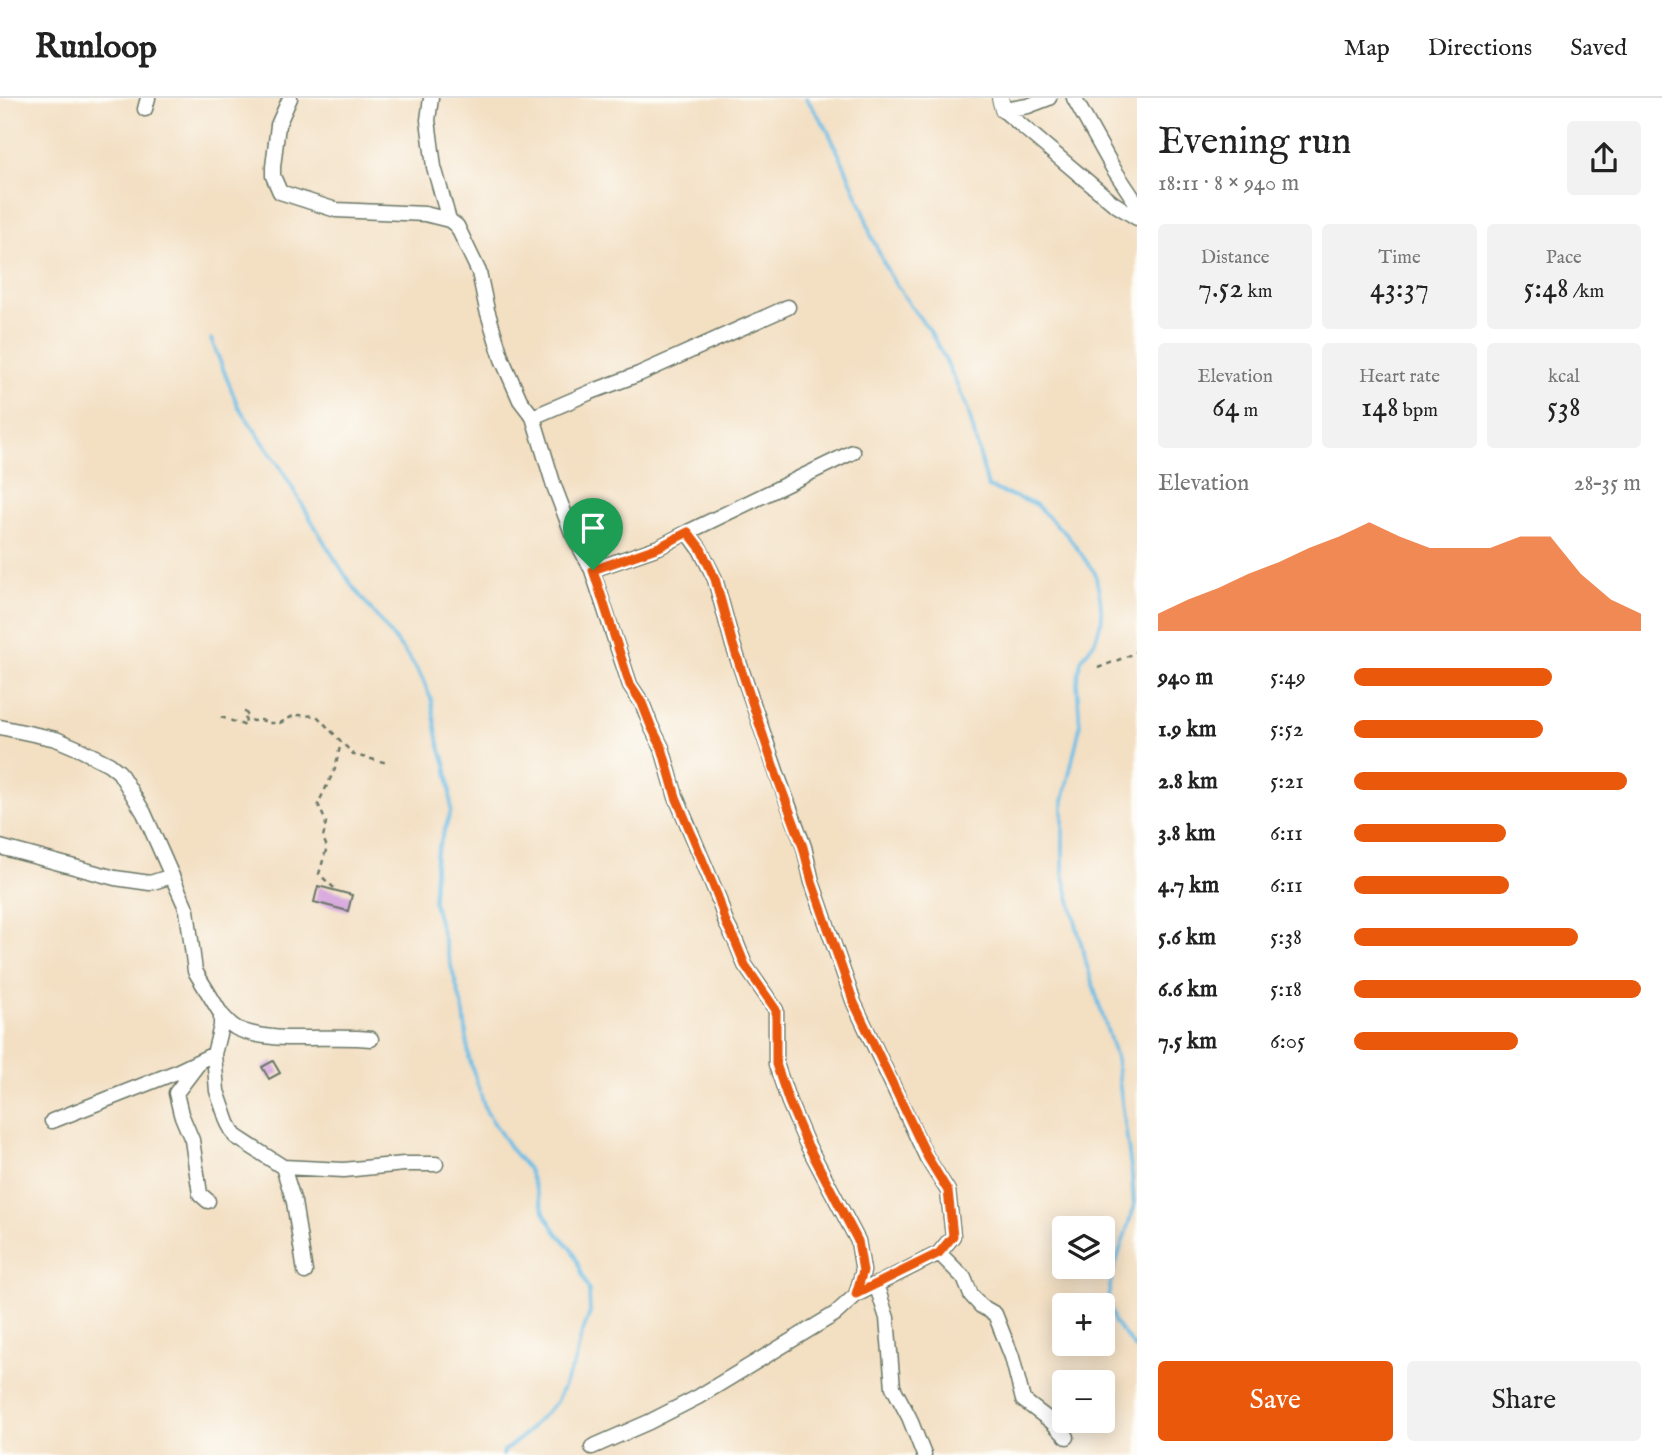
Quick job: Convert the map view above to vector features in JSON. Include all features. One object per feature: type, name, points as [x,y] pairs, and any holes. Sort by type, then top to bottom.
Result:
[{"type":"street","points":[[290,98],[278,125],[273,167],[273,176],[280,192],[336,210],[425,214],[449,220],[457,226],[479,272],[502,359],[520,400],[533,417],[572,533],[593,570],[630,685],[642,703],[662,748],[676,797],[718,897],[726,923],[745,965],[776,1010],[776,1064],[789,1102],[806,1142],[858,1241],[863,1271],[856,1294]]},
{"type":"street","points":[[431,98],[428,120],[434,167],[449,220]]},
{"type":"street","points":[[1001,104],[1028,106],[1049,98]]},
{"type":"street","points":[[1074,98],[1113,168],[1137,204]]},
{"type":"street","points":[[1001,104],[1113,203],[1137,218]]},
{"type":"street","points":[[533,417],[639,374],[788,307]]},
{"type":"street","points":[[593,570],[659,547],[853,452]]},
{"type":"street","points":[[593,1447],[698,1397],[835,1314],[856,1294],[939,1253],[953,1236],[948,1191],[928,1158],[854,1003],[733,645],[715,579],[701,549],[688,532]]},
{"type":"street","points":[[0,727],[56,739],[109,764],[119,772],[161,847],[187,910],[195,971],[221,1014],[236,1028],[270,1038],[371,1039]]},
{"type":"street","points":[[0,847],[116,878],[150,883],[172,876]]},
{"type":"street","points":[[208,1201],[200,1194],[192,1140],[176,1093],[207,1057],[221,1026],[221,1014]]},
{"type":"street","points":[[52,1121],[174,1073],[207,1057]]},
{"type":"street","points":[[207,1057],[228,1123],[235,1136],[283,1167],[344,1170],[436,1164]]},
{"type":"street","points":[[283,1167],[294,1202],[304,1272]]},
{"type":"street","points":[[939,1253],[964,1278],[971,1295],[995,1314],[1012,1357],[1023,1400],[1068,1437]]},
{"type":"street","points":[[876,1284],[887,1318],[893,1387],[909,1417],[924,1455]]},
{"type":"path","points":[[1098,668],[1137,650]]},
{"type":"path","points":[[220,717],[246,726],[245,712],[252,721],[269,723],[280,723],[295,715],[317,716],[354,755],[388,763]]},
{"type":"path","points":[[334,888],[319,874],[327,847],[323,838],[326,822],[318,804],[335,769],[341,741]]},
{"type":"building","points":[[318,886],[352,895],[348,911],[314,902]]},
{"type":"building","points":[[273,1061],[280,1073],[269,1079],[262,1067]]},
{"type":"waterway","points":[[806,98],[826,127],[846,169],[889,274],[929,329],[948,365],[968,410],[988,487],[1035,504],[1068,536],[1095,573],[1102,619],[1095,641],[1081,660],[1077,682],[1080,727],[1063,801],[1063,873],[1087,966],[1116,1058],[1134,1207],[1112,1275],[1108,1298],[1114,1322],[1137,1350]]},
{"type":"waterway","points":[[211,339],[238,406],[279,465],[351,584],[410,659],[431,699],[439,744],[446,765],[451,811],[436,855],[433,900],[464,1013],[469,1058],[486,1111],[528,1169],[545,1214],[557,1233],[572,1249],[589,1291],[590,1313],[576,1360],[556,1402],[522,1437],[504,1451],[503,1455]]},
{"type":"route","points":[[688,532],[701,549],[715,579],[733,645],[854,1003],[928,1158],[948,1191],[953,1236],[939,1253],[856,1294],[863,1271],[858,1241],[806,1142],[789,1102],[776,1064],[776,1010],[745,965],[726,923],[718,897],[676,797],[662,748],[642,703],[630,685],[593,570],[659,547],[688,532]]}]
